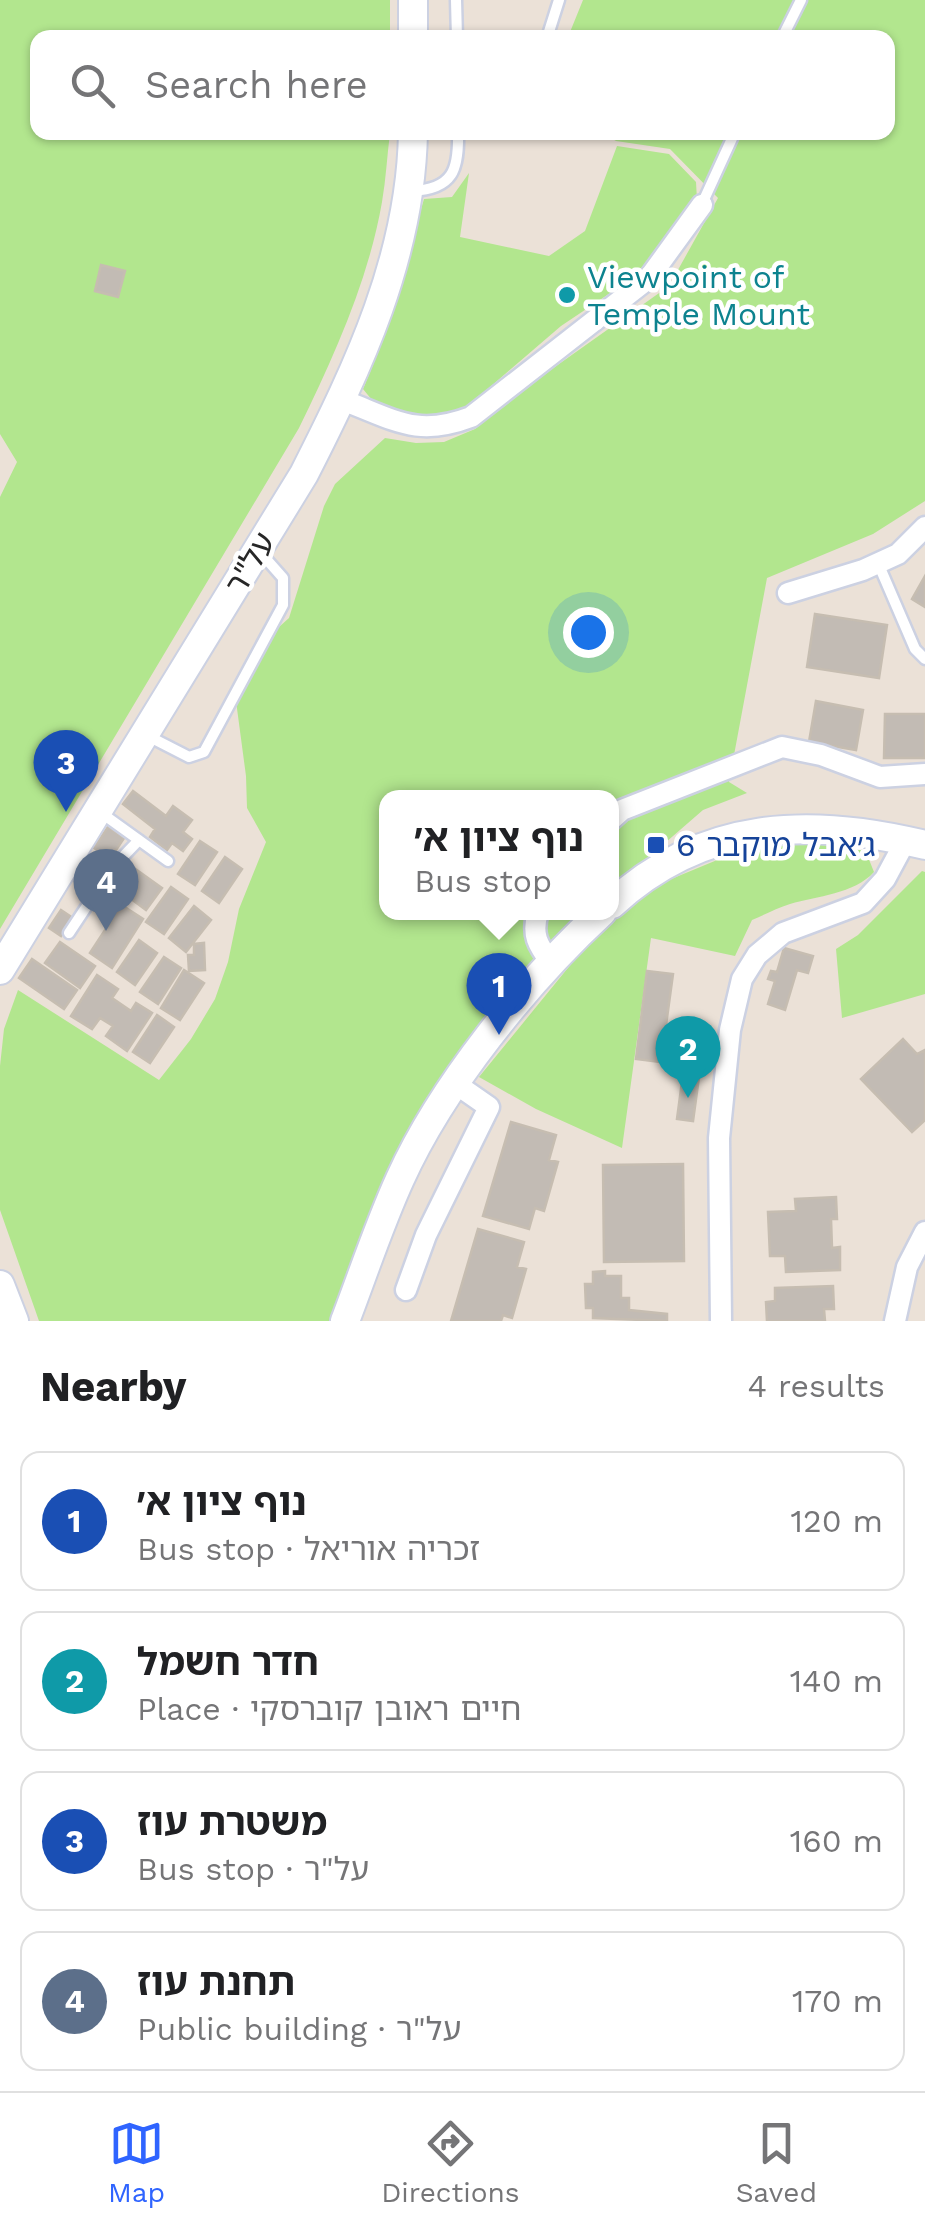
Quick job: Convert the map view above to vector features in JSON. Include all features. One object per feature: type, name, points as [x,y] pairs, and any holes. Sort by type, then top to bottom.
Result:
[{"type":"street","points":[[412,0],[413,30]]},
{"type":"street","name":"על\"ר","points":[[2,969],[304,474],[342,400],[385,292],[409,192],[412,140]]},
{"type":"street","points":[[342,400],[415,427],[447,426],[471,417],[648,278],[702,205]]},
{"type":"street","points":[[788,593],[878,564],[898,554],[925,526]]},
{"type":"street","points":[[619,813],[782,747],[821,755],[880,777],[925,774]]},
{"type":"street","points":[[619,899],[670,861],[722,840],[761,830],[827,828],[916,843]]},
{"type":"street","points":[[721,1321],[720,1138],[730,1030],[742,978],[757,954],[784,933],[863,903],[916,843]]},
{"type":"street","points":[[536,920],[535,941],[551,963]]},
{"type":"street","points":[[344,1321],[400,1177],[456,1084],[492,1033],[551,963],[594,920]]},
{"type":"street","points":[[406,1290],[426,1235],[489,1107],[456,1084]]},
{"type":"street","points":[[895,1321],[907,1267],[925,1232]]},
{"type":"street","points":[[0,1286],[14,1321]]},
{"type":"lane","points":[[456,0],[457,30]]},
{"type":"lane","points":[[550,30],[559,0]]},
{"type":"lane","points":[[786,30],[801,0]]},
{"type":"lane","points":[[409,192],[435,190],[449,179],[459,157],[458,140]]},
{"type":"lane","points":[[702,205],[731,140]]},
{"type":"lane","points":[[145,735],[188,757],[204,752],[283,605],[283,578],[258,549]]},
{"type":"lane","points":[[878,564],[915,649],[925,659]]},
{"type":"lane","points":[[98,811],[168,860]]},
{"type":"lane","points":[[69,933],[112,868],[139,840]]},
{"type":"green space","points":[[0,0],[390,0],[390,30],[30,30],[30,140],[389,140],[376,232],[359,290],[299,428],[0,929],[0,497],[17,462],[0,434]]},
{"type":"green space","points":[[583,0],[925,0],[925,501],[873,534],[767,578],[729,782],[747,793],[703,810],[619,883],[619,790],[379,790],[379,920],[578,920],[481,1036],[339,1321],[39,1321],[0,1210],[0,1066],[4,1029],[18,990],[159,1080],[191,1039],[215,999],[228,962],[239,909],[266,842],[247,808],[236,701],[243,666],[249,654],[289,618],[324,506],[335,484],[385,438],[444,442],[475,429],[521,391],[669,286],[718,198],[670,149],[614,140],[895,140],[895,30],[571,30]]},
{"type":"green space","points":[[617,146],[669,154],[696,182],[697,200],[634,277],[561,326],[468,406],[434,421],[372,400],[363,389],[384,338],[424,199],[452,197],[469,173],[460,237],[549,256],[585,231]]},
{"type":"green space","points":[[785,837],[842,844],[866,852],[874,872],[846,890],[790,904],[752,920],[735,956],[651,938],[622,1148],[536,1109],[479,1077],[585,947],[652,887]]},
{"type":"green space","points":[[922,871],[925,994],[842,1018],[836,949],[858,935]]},
{"type":"building","points":[[101,265],[125,271],[118,297],[95,291]]},
{"type":"building","points":[[925,576],[925,607],[912,599]]},
{"type":"building","points":[[815,614],[887,625],[879,678],[807,667]]},
{"type":"building","points":[[816,701],[863,710],[856,750],[809,742]]},
{"type":"building","points":[[885,714],[925,714],[925,758],[884,758]]},
{"type":"building","points":[[133,791],[166,816],[173,806],[192,820],[183,832],[192,839],[183,851],[172,843],[167,850],[150,837],[155,829],[123,804]]},
{"type":"building","points":[[108,827],[124,838],[110,859],[94,848]]},
{"type":"building","points":[[200,841],[217,852],[195,885],[178,874]]},
{"type":"building","points":[[225,857],[242,869],[219,903],[202,891]]},
{"type":"building","points":[[127,863],[162,888],[146,910],[111,884]]},
{"type":"building","points":[[171,887],[188,899],[164,934],[146,922]]},
{"type":"building","points":[[103,893],[143,919],[112,968],[90,953],[111,921],[92,909]]},
{"type":"building","points":[[194,906],[211,920],[186,952],[169,938]]},
{"type":"building","points":[[61,910],[73,918],[61,936],[49,928]]},
{"type":"building","points":[[139,940],[157,953],[135,985],[117,972]]},
{"type":"building","points":[[60,942],[95,966],[80,988],[45,963]]},
{"type":"building","points":[[204,943],[205,970],[189,971],[188,955],[194,955],[194,944]]},
{"type":"building","points":[[784,948],[813,956],[808,973],[797,970],[785,1010],[768,1004],[775,981],[768,979],[771,971],[777,972]]},
{"type":"building","points":[[164,957],[181,968],[158,1004],[140,992]]},
{"type":"building","points":[[32,959],[77,990],[64,1009],[19,978]]},
{"type":"building","points":[[184,970],[204,983],[180,1020],[161,1008]]},
{"type":"building","points":[[647,971],[673,974],[661,1062],[636,1059]]},
{"type":"building","points":[[97,975],[118,989],[112,998],[131,1011],[136,1003],[152,1013],[127,1051],[106,1036],[113,1026],[100,1018],[92,1029],[71,1016]]},
{"type":"building","points":[[157,1015],[174,1027],[150,1063],[133,1052]]},
{"type":"building","points":[[903,1039],[917,1054],[925,1050],[925,1120],[912,1132],[861,1079]]},
{"type":"building","points":[[683,1074],[699,1077],[693,1121],[677,1119]]},
{"type":"building","points":[[511,1122],[556,1135],[549,1160],[558,1162],[544,1211],[535,1208],[529,1229],[483,1216]]},
{"type":"building","points":[[683,1164],[684,1261],[604,1262],[603,1165]]},
{"type":"building","points":[[836,1197],[837,1219],[831,1219],[832,1248],[840,1247],[840,1270],[786,1272],[785,1256],[770,1256],[768,1212],[796,1211],[795,1199]]},
{"type":"building","points":[[478,1229],[524,1242],[517,1267],[526,1269],[512,1318],[503,1315],[501,1321],[451,1321]]},
{"type":"building","points":[[605,1271],[605,1276],[621,1276],[621,1298],[629,1298],[629,1310],[667,1314],[667,1321],[593,1318],[593,1308],[586,1308],[585,1284],[593,1284],[593,1272]]},
{"type":"building","points":[[833,1286],[834,1309],[824,1309],[825,1321],[767,1321],[766,1302],[775,1301],[775,1288]]},
{"type":"place","name":"Viewpoint of Temple Mount","points":[[567,295]]},
{"type":"place","name":"משטרת עוז","points":[[66,812]]},
{"type":"place","name":"ג׳אבל מוקבר 6","points":[[656,845]]},
{"type":"place","name":"תחנת עוז","points":[[106,931]]},
{"type":"place","name":"נוף ציון א׳","points":[[499,1035]]},
{"type":"place","name":"חדר חשמל","points":[[688,1098]]}]
